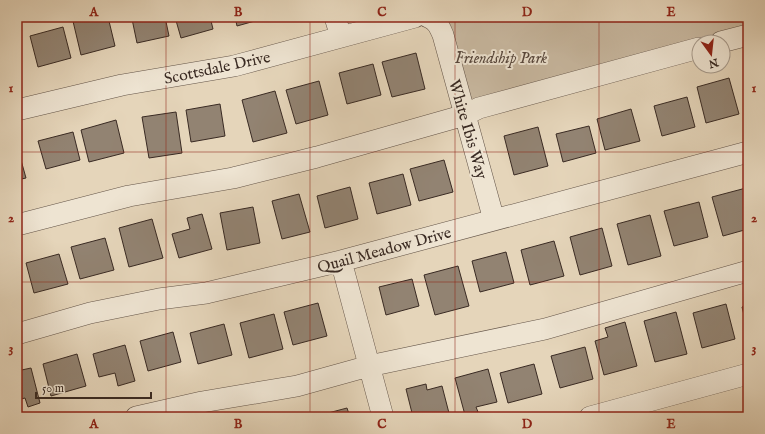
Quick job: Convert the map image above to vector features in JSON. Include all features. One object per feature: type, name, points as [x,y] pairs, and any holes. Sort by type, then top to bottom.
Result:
[{"type":"street","points":[[335,17],[341,37]]},
{"type":"street","name":"Scottsdale Drive","points":[[17,110],[122,85],[234,66],[341,37],[425,17]]},
{"type":"street","name":"White Ibis Way","points":[[425,17],[438,25],[443,35],[494,220]]},
{"type":"street","points":[[731,39],[748,35]]},
{"type":"street","points":[[17,225],[129,196],[234,178],[317,157],[465,114],[479,108],[691,50]]},
{"type":"street","name":"Quail Meadow Drive","points":[[17,334],[90,313],[159,299],[206,293],[341,261],[748,152]]},
{"type":"street","points":[[341,261],[383,417]]},
{"type":"street","points":[[136,417],[202,402],[297,386],[369,366],[545,329],[748,271]]},
{"type":"street","points":[[590,417],[748,374]]},
{"type":"green space","name":"Friendship Park","points":[[447,17],[748,17],[748,29],[730,34],[691,34],[691,45],[473,106]]},
{"type":"building","points":[[72,17],[108,17],[115,46],[81,55]]},
{"type":"building","points":[[143,17],[165,17],[169,36],[137,43],[132,19]]},
{"type":"building","points":[[175,17],[210,17],[213,29],[181,38]]},
{"type":"building","points":[[235,17],[269,17],[237,26]]},
{"type":"building","points":[[63,27],[71,58],[38,67],[30,36]]},
{"type":"building","points":[[416,53],[425,89],[392,97],[382,62]]},
{"type":"building","points":[[373,64],[381,95],[347,104],[339,73]]},
{"type":"building","points":[[729,78],[739,114],[706,123],[697,87]]},
{"type":"building","points":[[319,81],[328,115],[296,124],[286,90]]},
{"type":"building","points":[[275,91],[287,133],[253,142],[242,100]]},
{"type":"building","points":[[687,97],[695,127],[662,136],[654,106]]},
{"type":"building","points":[[220,104],[225,136],[191,142],[186,110]]},
{"type":"building","points":[[631,109],[640,141],[605,150],[597,119]]},
{"type":"building","points":[[176,112],[182,153],[149,158],[142,117]]},
{"type":"building","points":[[116,120],[124,153],[89,162],[81,130]]},
{"type":"building","points":[[589,126],[596,153],[563,162],[556,134]]},
{"type":"building","points":[[538,127],[548,166],[514,175],[504,136]]},
{"type":"building","points":[[73,132],[80,160],[46,169],[38,141]]},
{"type":"building","points":[[17,146],[26,178],[17,180]]},
{"type":"building","points":[[444,160],[453,192],[419,201],[410,169]]},
{"type":"building","points":[[403,174],[411,205],[377,214],[369,183]]},
{"type":"building","points":[[350,187],[358,219],[325,228],[317,196]]},
{"type":"building","points":[[746,188],[748,195],[748,229],[723,236],[712,197]]},
{"type":"building","points":[[299,194],[310,232],[282,239],[272,201]]},
{"type":"building","points":[[699,202],[708,237],[674,246],[664,211]]},
{"type":"building","points":[[253,207],[260,243],[227,250],[220,213]]},
{"type":"building","points":[[202,214],[212,249],[179,258],[172,234],[190,229],[187,218]]},
{"type":"building","points":[[650,215],[661,256],[628,265],[617,224]]},
{"type":"building","points":[[152,219],[163,258],[129,267],[119,228]]},
{"type":"building","points":[[602,228],[612,266],[580,275],[570,237]]},
{"type":"building","points":[[105,238],[114,270],[80,279],[71,247]]},
{"type":"building","points":[[554,241],[564,276],[530,285],[521,250]]},
{"type":"building","points":[[506,252],[514,283],[480,292],[472,261]]},
{"type":"building","points":[[59,254],[68,284],[34,293],[26,263]]},
{"type":"building","points":[[458,266],[469,306],[435,315],[424,275]]},
{"type":"building","points":[[412,279],[419,306],[386,315],[379,287]]},
{"type":"building","points":[[318,303],[327,336],[293,345],[284,312]]},
{"type":"building","points":[[726,304],[735,339],[702,348],[693,313]]},
{"type":"building","points":[[748,305],[748,331],[742,307]]},
{"type":"building","points":[[676,312],[687,354],[655,362],[644,321]]},
{"type":"building","points":[[274,314],[283,349],[249,358],[240,323]]},
{"type":"building","points":[[625,322],[637,366],[604,375],[595,341],[608,337],[605,328]]},
{"type":"building","points":[[224,324],[232,355],[198,364],[190,333]]},
{"type":"building","points":[[173,332],[181,362],[148,371],[140,341]]},
{"type":"building","points":[[125,345],[135,381],[118,386],[115,373],[99,377],[93,354]]},
{"type":"building","points":[[585,347],[593,379],[560,388],[551,356]]},
{"type":"building","points":[[77,354],[86,386],[51,396],[43,364]]},
{"type":"building","points":[[534,364],[542,394],[508,403],[500,373]]},
{"type":"building","points":[[31,368],[40,403],[28,407],[25,398],[17,400],[17,371]]},
{"type":"building","points":[[488,369],[497,402],[476,407],[478,412],[465,415],[455,378]]},
{"type":"building","points":[[426,384],[427,390],[442,386],[450,417],[413,417],[406,389]]},
{"type":"building","points":[[347,408],[350,417],[313,417]]}]
